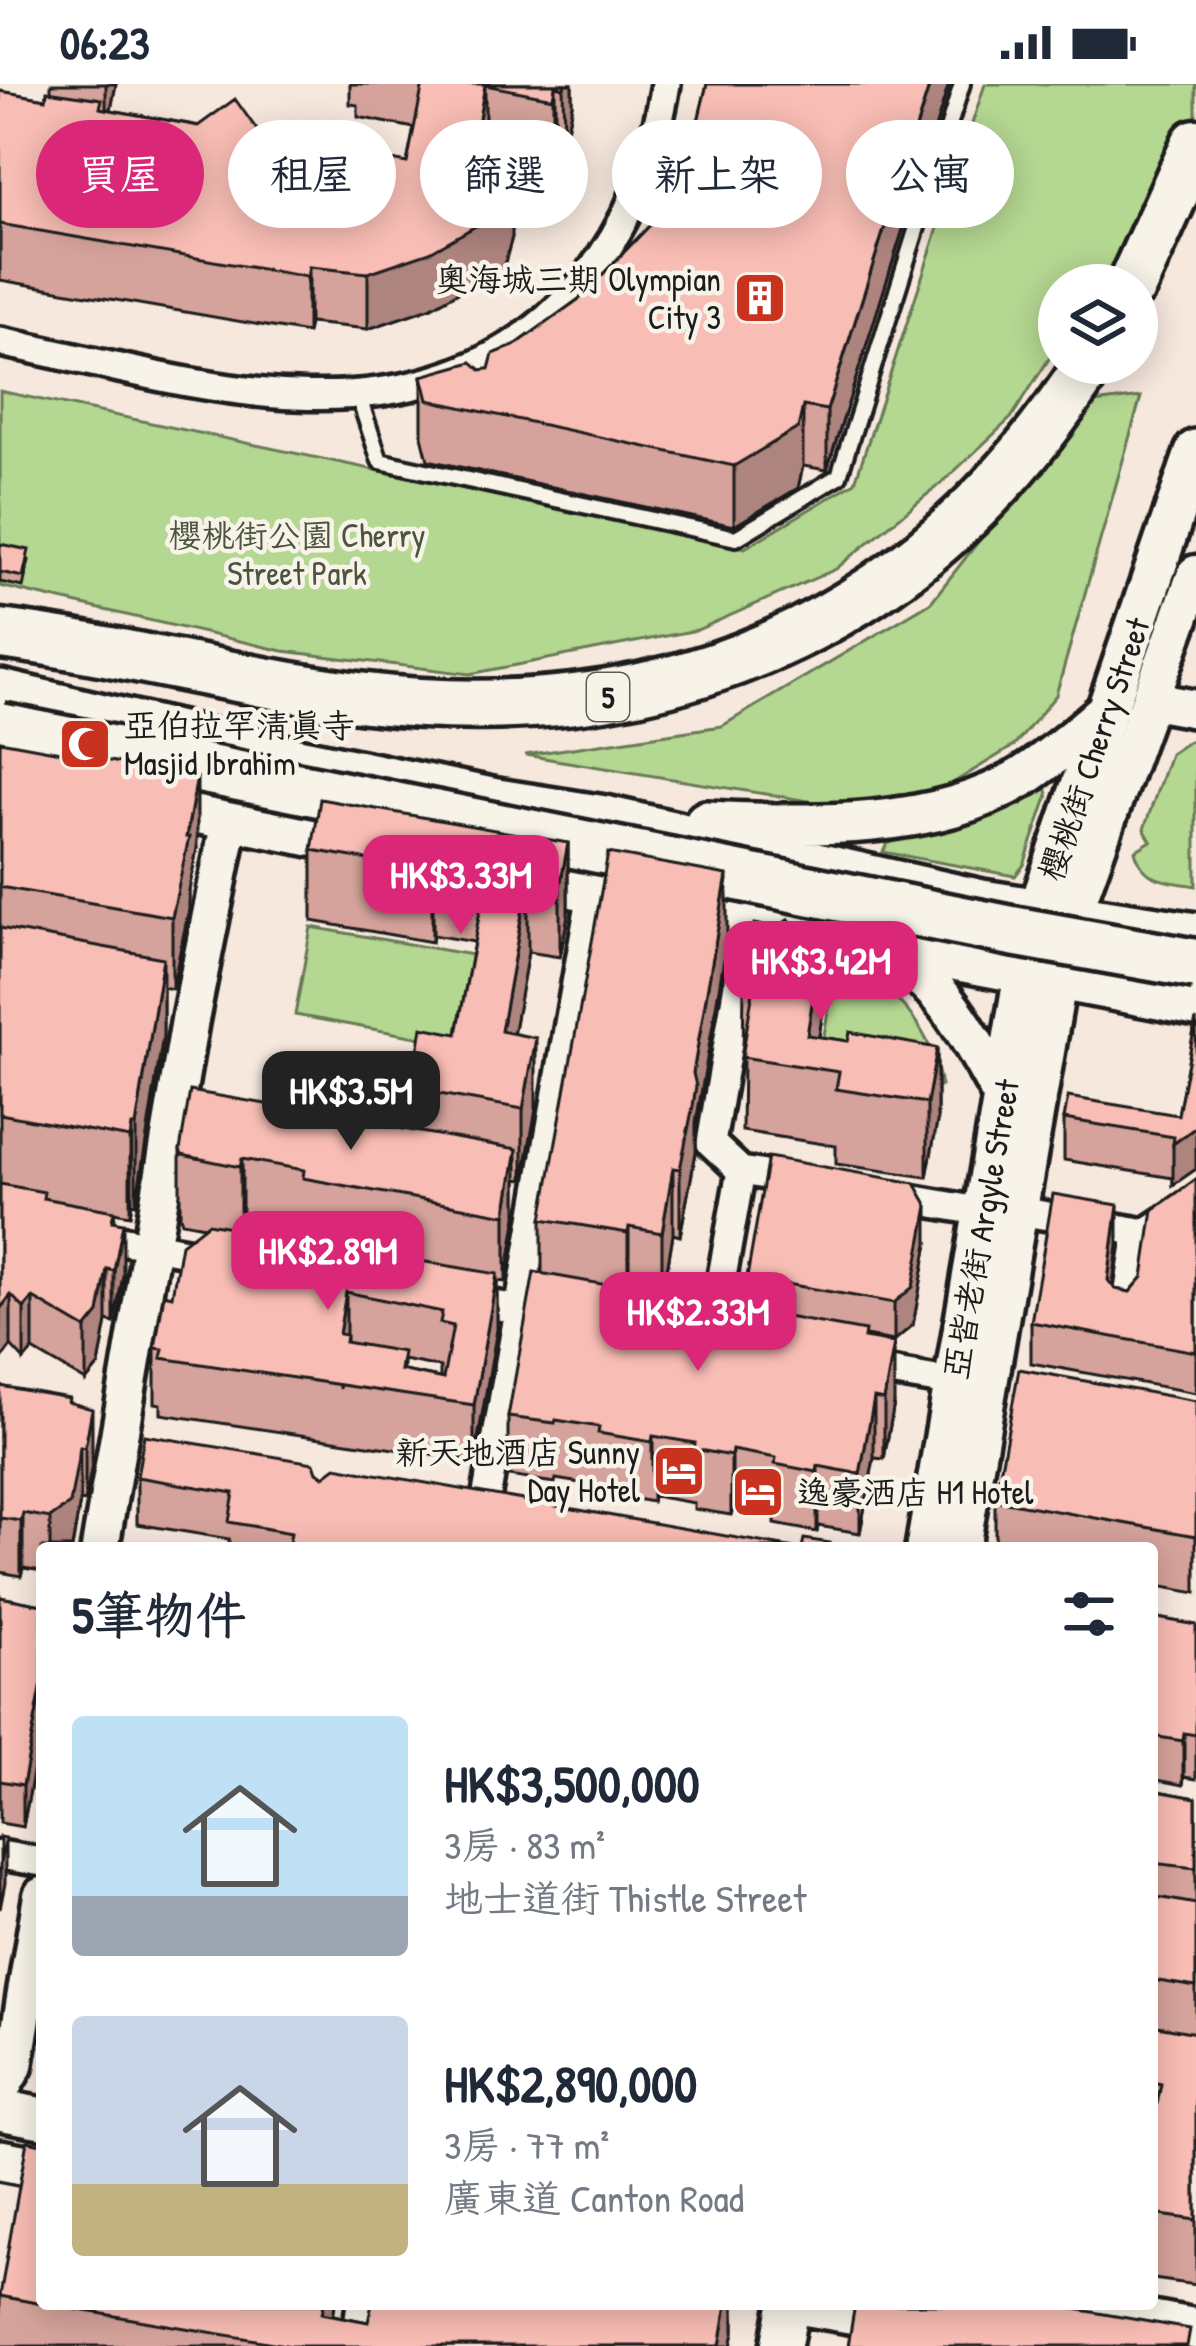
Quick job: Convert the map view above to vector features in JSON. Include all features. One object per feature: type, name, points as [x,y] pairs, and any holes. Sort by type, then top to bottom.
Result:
[{"type":"highway","points":[[1142,264],[1196,144]]},
{"type":"highway","name":"5","points":[[5,634],[322,692],[437,705],[520,706],[607,697],[671,682],[768,647],[896,574],[953,529],[1009,473],[1076,384]]},
{"type":"highway","points":[[0,728],[1012,932],[1196,964]]},
{"type":"main road","name":"櫻桃街 Cherry Street","points":[[1055,913],[1108,709],[1196,450]]},
{"type":"main road","points":[[0,690],[244,747],[605,816],[868,877],[1055,913],[1196,933]]},
{"type":"main road","points":[[605,816],[758,823],[915,814],[965,802],[1022,777],[1108,709]]},
{"type":"main road","points":[[99,793],[412,856]]},
{"type":"main road","points":[[480,869],[1196,1006]]},
{"type":"main road","name":"亞皆老街 Argyle Street","points":[[928,1542],[986,1390],[1001,1212],[1003,1096],[1041,979],[1055,913]]},
{"type":"main road","points":[[861,942],[911,968],[946,999],[1003,1096]]},
{"type":"main road","points":[[0,2110],[36,2117]]},
{"type":"main road","points":[[0,2160],[36,2167]]},
{"type":"main road","points":[[781,2346],[788,2310]]},
{"type":"main road","points":[[832,2310],[947,2330]]},
{"type":"main road","points":[[1091,2310],[1196,2330]]},
{"type":"street","points":[[0,342],[199,382],[293,395],[358,395],[466,381],[536,329],[601,260],[628,215],[647,167],[666,84]]},
{"type":"street","name":"櫻桃街 Cherry Street","points":[[1055,913],[1152,701],[1196,574]]},
{"type":"street","points":[[1152,701],[1196,709]]},
{"type":"street","points":[[100,1542],[101,1435],[180,1136],[176,1018],[230,820],[244,747]]},
{"type":"street","points":[[485,1505],[519,1309],[527,1199],[592,892]]},
{"type":"street","points":[[746,943],[711,1143],[741,1171],[829,1186]]},
{"type":"street","name":"亞皆老街 Argyle Street","points":[[1001,1212],[1041,979]]},
{"type":"street","points":[[711,1341],[741,1171]]},
{"type":"street","points":[[874,1193],[1146,1233],[1196,1199]]},
{"type":"street","points":[[62,1229],[246,1262]]},
{"type":"street","points":[[1125,1316],[1138,1232]]},
{"type":"street","points":[[428,1294],[583,1320]]},
{"type":"street","points":[[838,1364],[986,1390]]},
{"type":"street","name":"亞皆老街 Argyle Street","points":[[962,1542],[986,1390]]},
{"type":"street","points":[[101,1435],[156,1445]]},
{"type":"street","points":[[441,1497],[530,1513]]},
{"type":"street","points":[[0,1855],[36,1861]]},
{"type":"street","points":[[0,2090],[14,2066],[36,1932]]},
{"type":"street","points":[[355,2346],[361,2310]]},
{"type":"lane","points":[[358,395],[380,461],[736,538],[839,476],[962,84]]},
{"type":"green space","name":"櫻桃街公園 Cherry Street Park","points":[[985,84],[1196,84],[1196,163],[1158,273],[1158,264],[1038,264],[1038,376],[1011,418],[946,479],[836,569],[697,630],[470,674],[283,651],[0,586],[0,391],[745,548],[855,482],[938,228],[1014,228],[1014,120],[973,120]]},
{"type":"green space","points":[[1141,397],[1056,695],[1015,745],[943,789],[833,805],[525,755],[722,726],[931,602],[1086,404]]},
{"type":"green space","points":[[1189,741],[1196,743],[1196,886],[1150,875],[1135,851],[1151,841],[1144,829],[1170,754]]},
{"type":"green space","points":[[1038,789],[1047,790],[1048,795],[1024,865],[1015,876],[883,852],[887,844]]},
{"type":"green space","points":[[311,927],[472,955],[450,1082],[428,1039],[295,1015]]},
{"type":"green space","points":[[835,969],[875,983],[906,1010],[929,1045],[941,1086],[921,1089],[818,1072]]},
{"type":"building","points":[[423,84],[565,84],[564,88],[555,86],[553,98],[485,85],[479,120],[420,120],[420,228],[472,228],[430,252],[368,273],[309,267],[307,277],[0,224],[0,91],[46,99],[47,91],[102,99],[100,108],[165,120],[36,120],[36,228],[204,228],[204,122],[235,99],[250,120],[228,120],[228,228],[396,228],[396,161],[407,163]]},
{"type":"building","points":[[707,84],[930,84],[919,120],[846,120],[846,228],[885,228],[827,410],[803,406],[798,428],[734,466],[428,400],[422,376],[472,362],[481,370],[489,369],[493,354],[514,346],[579,299],[647,228],[822,228],[822,120],[698,120]]},
{"type":"building","points":[[0,544],[29,550],[23,577],[0,572]]},
{"type":"building","points":[[0,741],[197,777],[172,917],[0,887]]},
{"type":"building","points":[[320,799],[568,843],[560,886],[528,880],[501,1031],[536,1038],[523,1109],[412,1089],[422,1027],[457,1034],[487,873],[433,864],[432,871],[312,850]]},
{"type":"building","points":[[608,853],[727,875],[693,1073],[693,1106],[680,1169],[673,1168],[662,1233],[629,1227],[628,1233],[542,1219]]},
{"type":"building","points":[[789,919],[797,931],[823,935],[807,1035],[848,1041],[850,1032],[937,1048],[927,1103],[836,1089],[839,1072],[742,1057],[754,985],[744,984],[754,924],[777,928]]},
{"type":"building","points":[[0,928],[163,958],[136,1126],[130,1138],[0,1114]]},
{"type":"building","points":[[1196,1020],[1196,1127],[1173,1144],[1174,1137],[1064,1119],[1068,1097],[1178,1115]]},
{"type":"building","points":[[190,1091],[272,1105],[272,1111],[323,1120],[324,1115],[517,1149],[506,1215],[303,1178],[304,1170],[242,1159],[240,1167],[182,1155]]},
{"type":"building","points":[[768,1157],[915,1183],[928,1206],[913,1287],[894,1303],[747,1277]]},
{"type":"building","points":[[1196,1179],[1196,1352],[1031,1322],[1053,1194],[1118,1205],[1108,1280],[1115,1289],[1130,1292],[1143,1277],[1153,1210]]},
{"type":"building","points":[[0,1184],[44,1192],[43,1198],[114,1211],[112,1221],[123,1223],[114,1271],[107,1269],[99,1313],[86,1329],[33,1298],[24,1308],[11,1295],[0,1309]]},
{"type":"building","points":[[208,1223],[297,1239],[298,1232],[421,1253],[420,1261],[497,1274],[474,1405],[161,1358],[163,1349],[155,1348],[164,1294],[172,1296],[181,1244]],"holes":[[[346,1292],[442,1312],[440,1323],[453,1326],[443,1379],[400,1370],[403,1352],[345,1342],[346,1335],[339,1334]]]},
{"type":"building","points":[[534,1272],[865,1331],[864,1338],[894,1343],[884,1400],[874,1398],[860,1474],[818,1466],[817,1472],[775,1464],[776,1458],[694,1449],[695,1443],[653,1436],[652,1442],[598,1433],[599,1427],[508,1417]]},
{"type":"building","points":[[1019,1369],[1196,1401],[1196,1536],[995,1500]]},
{"type":"building","points":[[0,1386],[69,1398],[68,1402],[92,1409],[70,1504],[50,1518],[23,1513],[21,1521],[0,1518]]},
{"type":"building","points":[[144,1435],[314,1463],[324,1476],[336,1467],[760,1542],[289,1542],[291,1533],[229,1522],[234,1493],[137,1477]]},
{"type":"building","points":[[0,1597],[36,1604],[36,1715],[23,1785],[0,1781]]},
{"type":"building","points":[[1158,1618],[1196,1625],[1196,1735],[1184,1733],[1183,1741],[1158,1737]]},
{"type":"building","points":[[1158,1791],[1196,1798],[1196,1868],[1158,1864]]},
{"type":"building","points":[[1158,1897],[1196,1904],[1196,1987],[1158,1981]]},
{"type":"building","points":[[1158,2026],[1196,2033],[1196,2220],[1158,2215]]},
{"type":"building","points":[[27,2141],[36,2143],[36,2303],[0,2296]]},
{"type":"building","points":[[80,2310],[323,2310],[368,2322],[371,2310],[726,2310],[720,2346],[291,2346]]},
{"type":"building","points":[[854,2310],[1081,2310],[1190,2329],[1187,2346],[848,2346]]},
{"type":"place","name":"奧海城三期 Olympian City 3","points":[[760,298]]},
{"type":"place","name":"亞伯拉罕清真寺 Masjid Ibrahim","points":[[85,744]]},
{"type":"place","name":"新天地酒店 Sunny Day Hotel","points":[[679,1471]]},
{"type":"place","name":"逸豪洒店 H1 Hotel","points":[[758,1492]]}]
